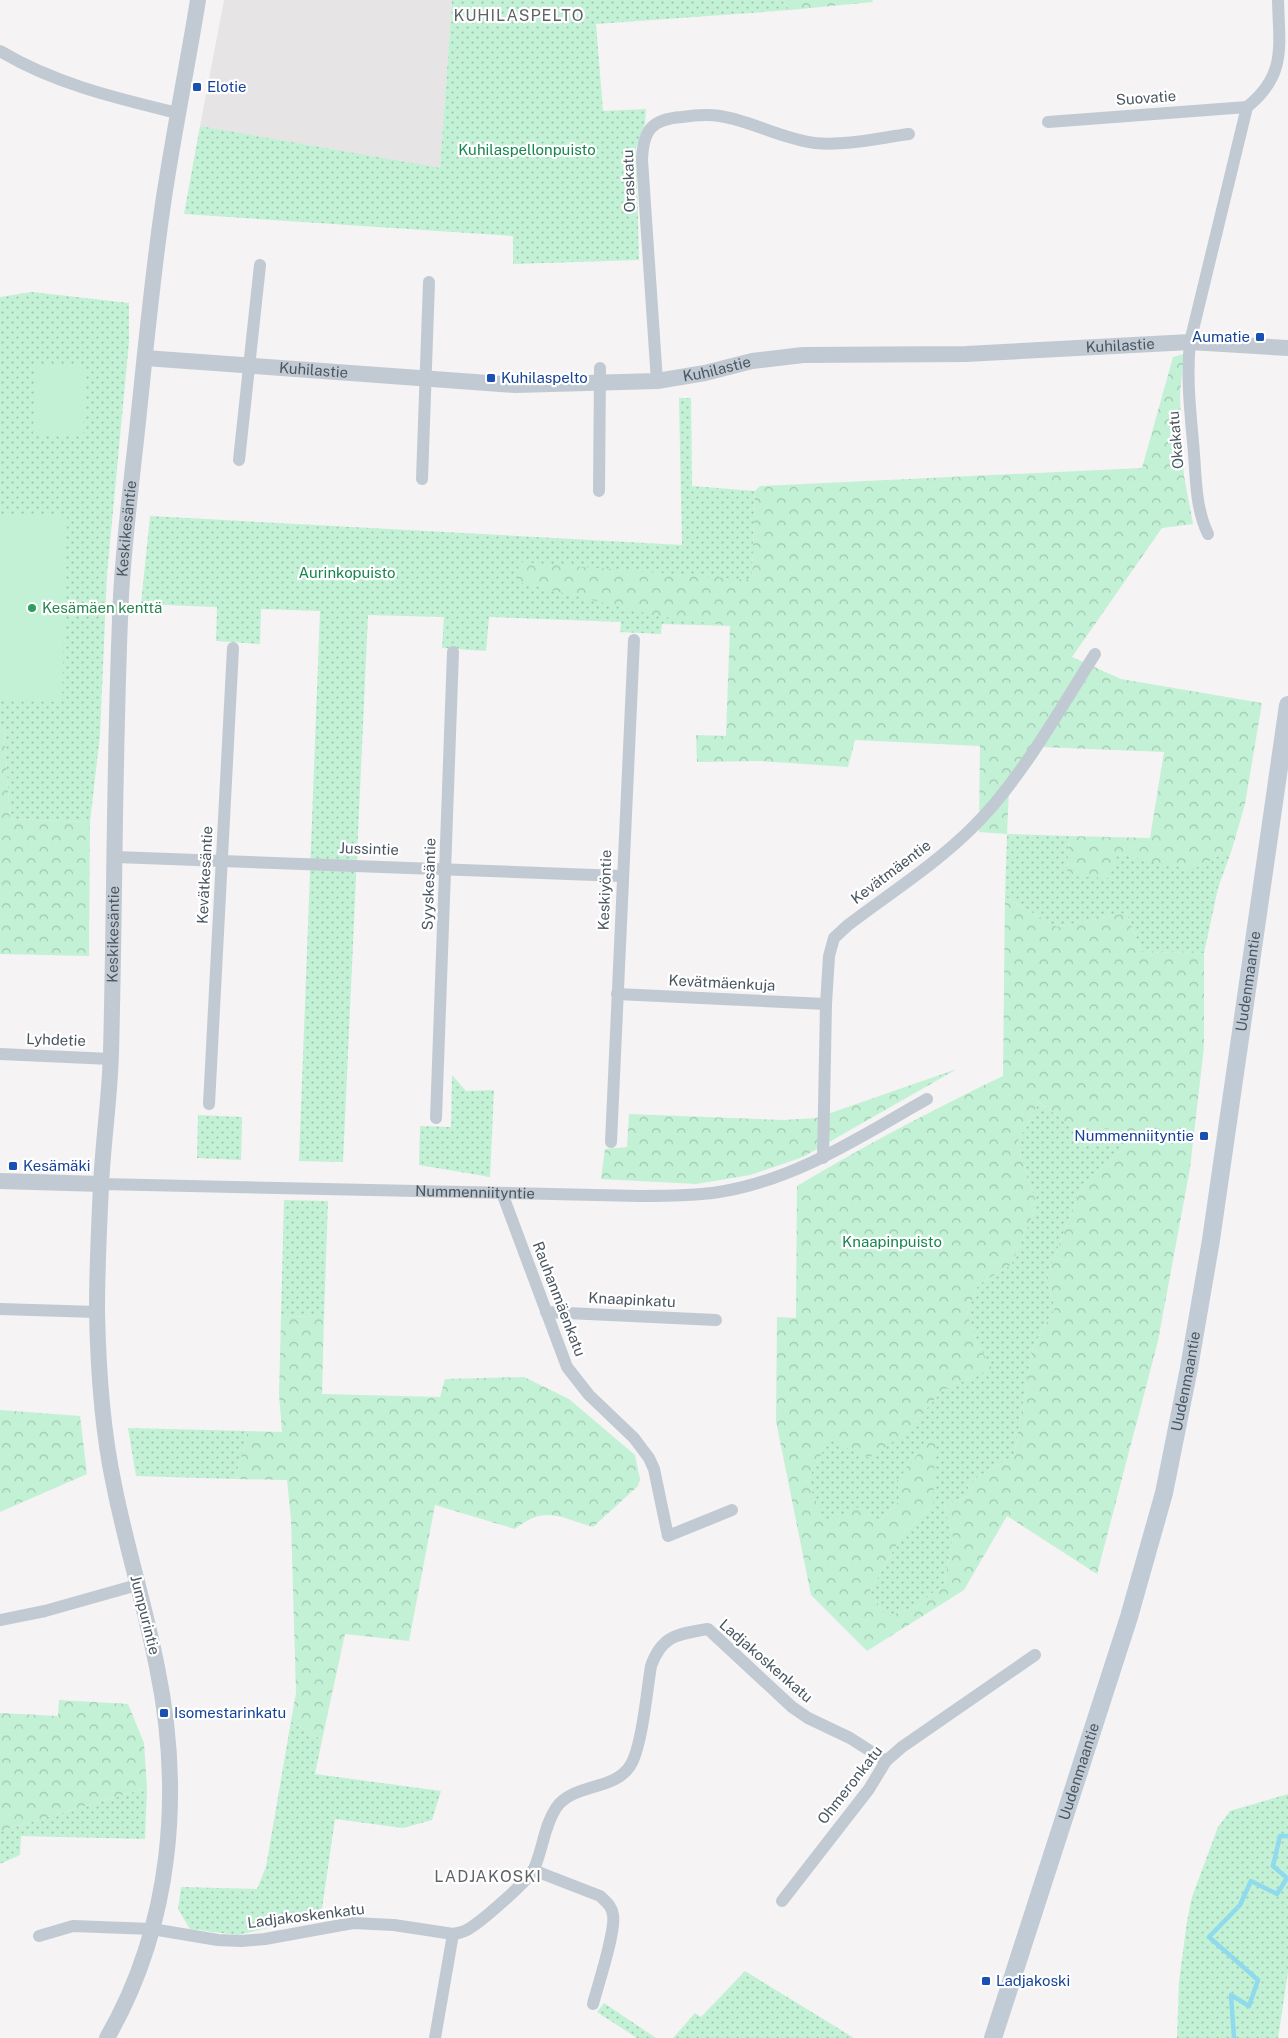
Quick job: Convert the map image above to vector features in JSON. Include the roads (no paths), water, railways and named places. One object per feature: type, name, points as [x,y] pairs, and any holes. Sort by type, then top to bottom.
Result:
[{"type":"main road","name":"Uudenmaantie","points":[[993,2038],[1129,1617],[1164,1493],[1189,1368],[1211,1240],[1288,705]]},
{"type":"street","name":"Keskikesäntie","points":[[101,1184],[111,1059],[116,857],[116,734],[122,588],[156,256],[177,113],[198,0]]},
{"type":"street","points":[[1190,342],[1247,107],[1267,89],[1278,64],[1278,0]]},
{"type":"street","points":[[0,51],[41,73],[67,83],[118,99],[177,113]]},
{"type":"street","name":"Suovatie","points":[[1048,122],[1247,107]]},
{"type":"street","name":"Oraskatu","points":[[657,381],[642,160],[644,140],[649,130],[656,123],[664,118],[711,114],[732,118],[799,140],[822,143],[909,134]]},
{"type":"street","points":[[239,460],[260,265]]},
{"type":"street","points":[[422,479],[429,282]]},
{"type":"street","name":"Kuhilastie","points":[[145,358],[425,380],[514,385],[600,376],[657,381],[706,374],[729,366],[777,357],[966,354],[1190,342],[1288,348]]},
{"type":"street","name":"Okakatu","points":[[1190,342],[1187,366],[1198,497],[1202,522],[1208,534]]},
{"type":"street","points":[[600,376],[600,491]]},
{"type":"street","name":"Keskiyöntie","points":[[611,1142],[634,640]]},
{"type":"street","name":"Kevätkesäntie","points":[[209,1104],[233,648]]},
{"type":"street","name":"Syyskesäntie","points":[[436,1118],[453,652]]},
{"type":"street","name":"Kevätmäentie","points":[[823,1158],[826,1004],[829,956],[834,938],[848,925],[951,847],[974,826],[1019,771],[1095,654]]},
{"type":"street","name":"Jussintie","points":[[116,857],[622,876]]},
{"type":"street","name":"Kevätmäenkuja","points":[[617,994],[826,1004]]},
{"type":"street","name":"Lyhdetie","points":[[0,1054],[111,1059]]},
{"type":"street","name":"Nummenniityntie","points":[[0,1181],[639,1196],[695,1195],[743,1187],[794,1171],[823,1158],[928,1099]]},
{"type":"street","name":"Jumpurintie","points":[[101,1184],[97,1312],[107,1443],[113,1482],[156,1662],[169,1742],[171,1778],[168,1852],[162,1892],[144,1957],[124,2009],[107,2038]]},
{"type":"street","name":"Rauhanmäenkatu","points":[[502,1193],[567,1367],[576,1381],[601,1408],[634,1438],[649,1458],[654,1469],[668,1536],[732,1510]]},
{"type":"street","points":[[0,1309],[97,1312]]},
{"type":"street","name":"Knaapinkatu","points":[[546,1312],[716,1320]]},
{"type":"street","points":[[0,1620],[45,1611],[137,1585]]},
{"type":"street","name":"Ladjakoskenkatu","points":[[39,1936],[73,1926],[152,1929],[218,1940],[265,1939],[353,1923],[394,1925],[453,1934],[462,1933],[478,1923],[533,1870],[550,1820],[556,1807],[565,1798],[622,1775],[630,1766],[635,1754],[651,1666],[655,1654],[670,1638],[681,1634],[708,1629],[792,1707],[808,1718],[850,1738],[886,1761]]},
{"type":"street","name":"Ohmeronkatu","points":[[782,1901],[869,1789],[886,1761],[925,1731],[1035,1655]]},
{"type":"street","points":[[533,1870],[600,1896],[609,1904],[613,1915],[612,1929],[593,2004]]},
{"type":"street","points":[[435,2038],[453,1934]]},
{"type":"waterway","points":[[1234,2038],[1231,1995],[1249,2006],[1258,1980],[1209,1937],[1240,1905],[1251,1881],[1277,1894],[1287,1878],[1273,1866],[1280,1836],[1288,1836]]},
{"type":"place","name":"Elotie","points":[[197,87]]},
{"type":"place","name":"Aumatie","points":[[1260,337]]},
{"type":"place","name":"Kuhilaspelto","points":[[491,378]]},
{"type":"place","name":"Kesämäen kenttä","points":[[32,608]]},
{"type":"place","name":"Nummenniityntie","points":[[1204,1136]]},
{"type":"place","name":"Kesämäki","points":[[13,1166]]},
{"type":"place","name":"Isomestarinkatu","points":[[164,1713]]},
{"type":"place","name":"Ladjakoski","points":[[986,1981]]},
{"type":"district","name":"KUHILASPELTO","points":[[519,15]]},
{"type":"district","name":"LADJAKOSKI","points":[[488,1876]]},
{"type":"park label","name":"Kuhilaspellonpuisto","points":[[527,150]]},
{"type":"park label","name":"Aurinkopuisto","points":[[347,573]]},
{"type":"park label","name":"Knaapinpuisto","points":[[892,1242]]}]
